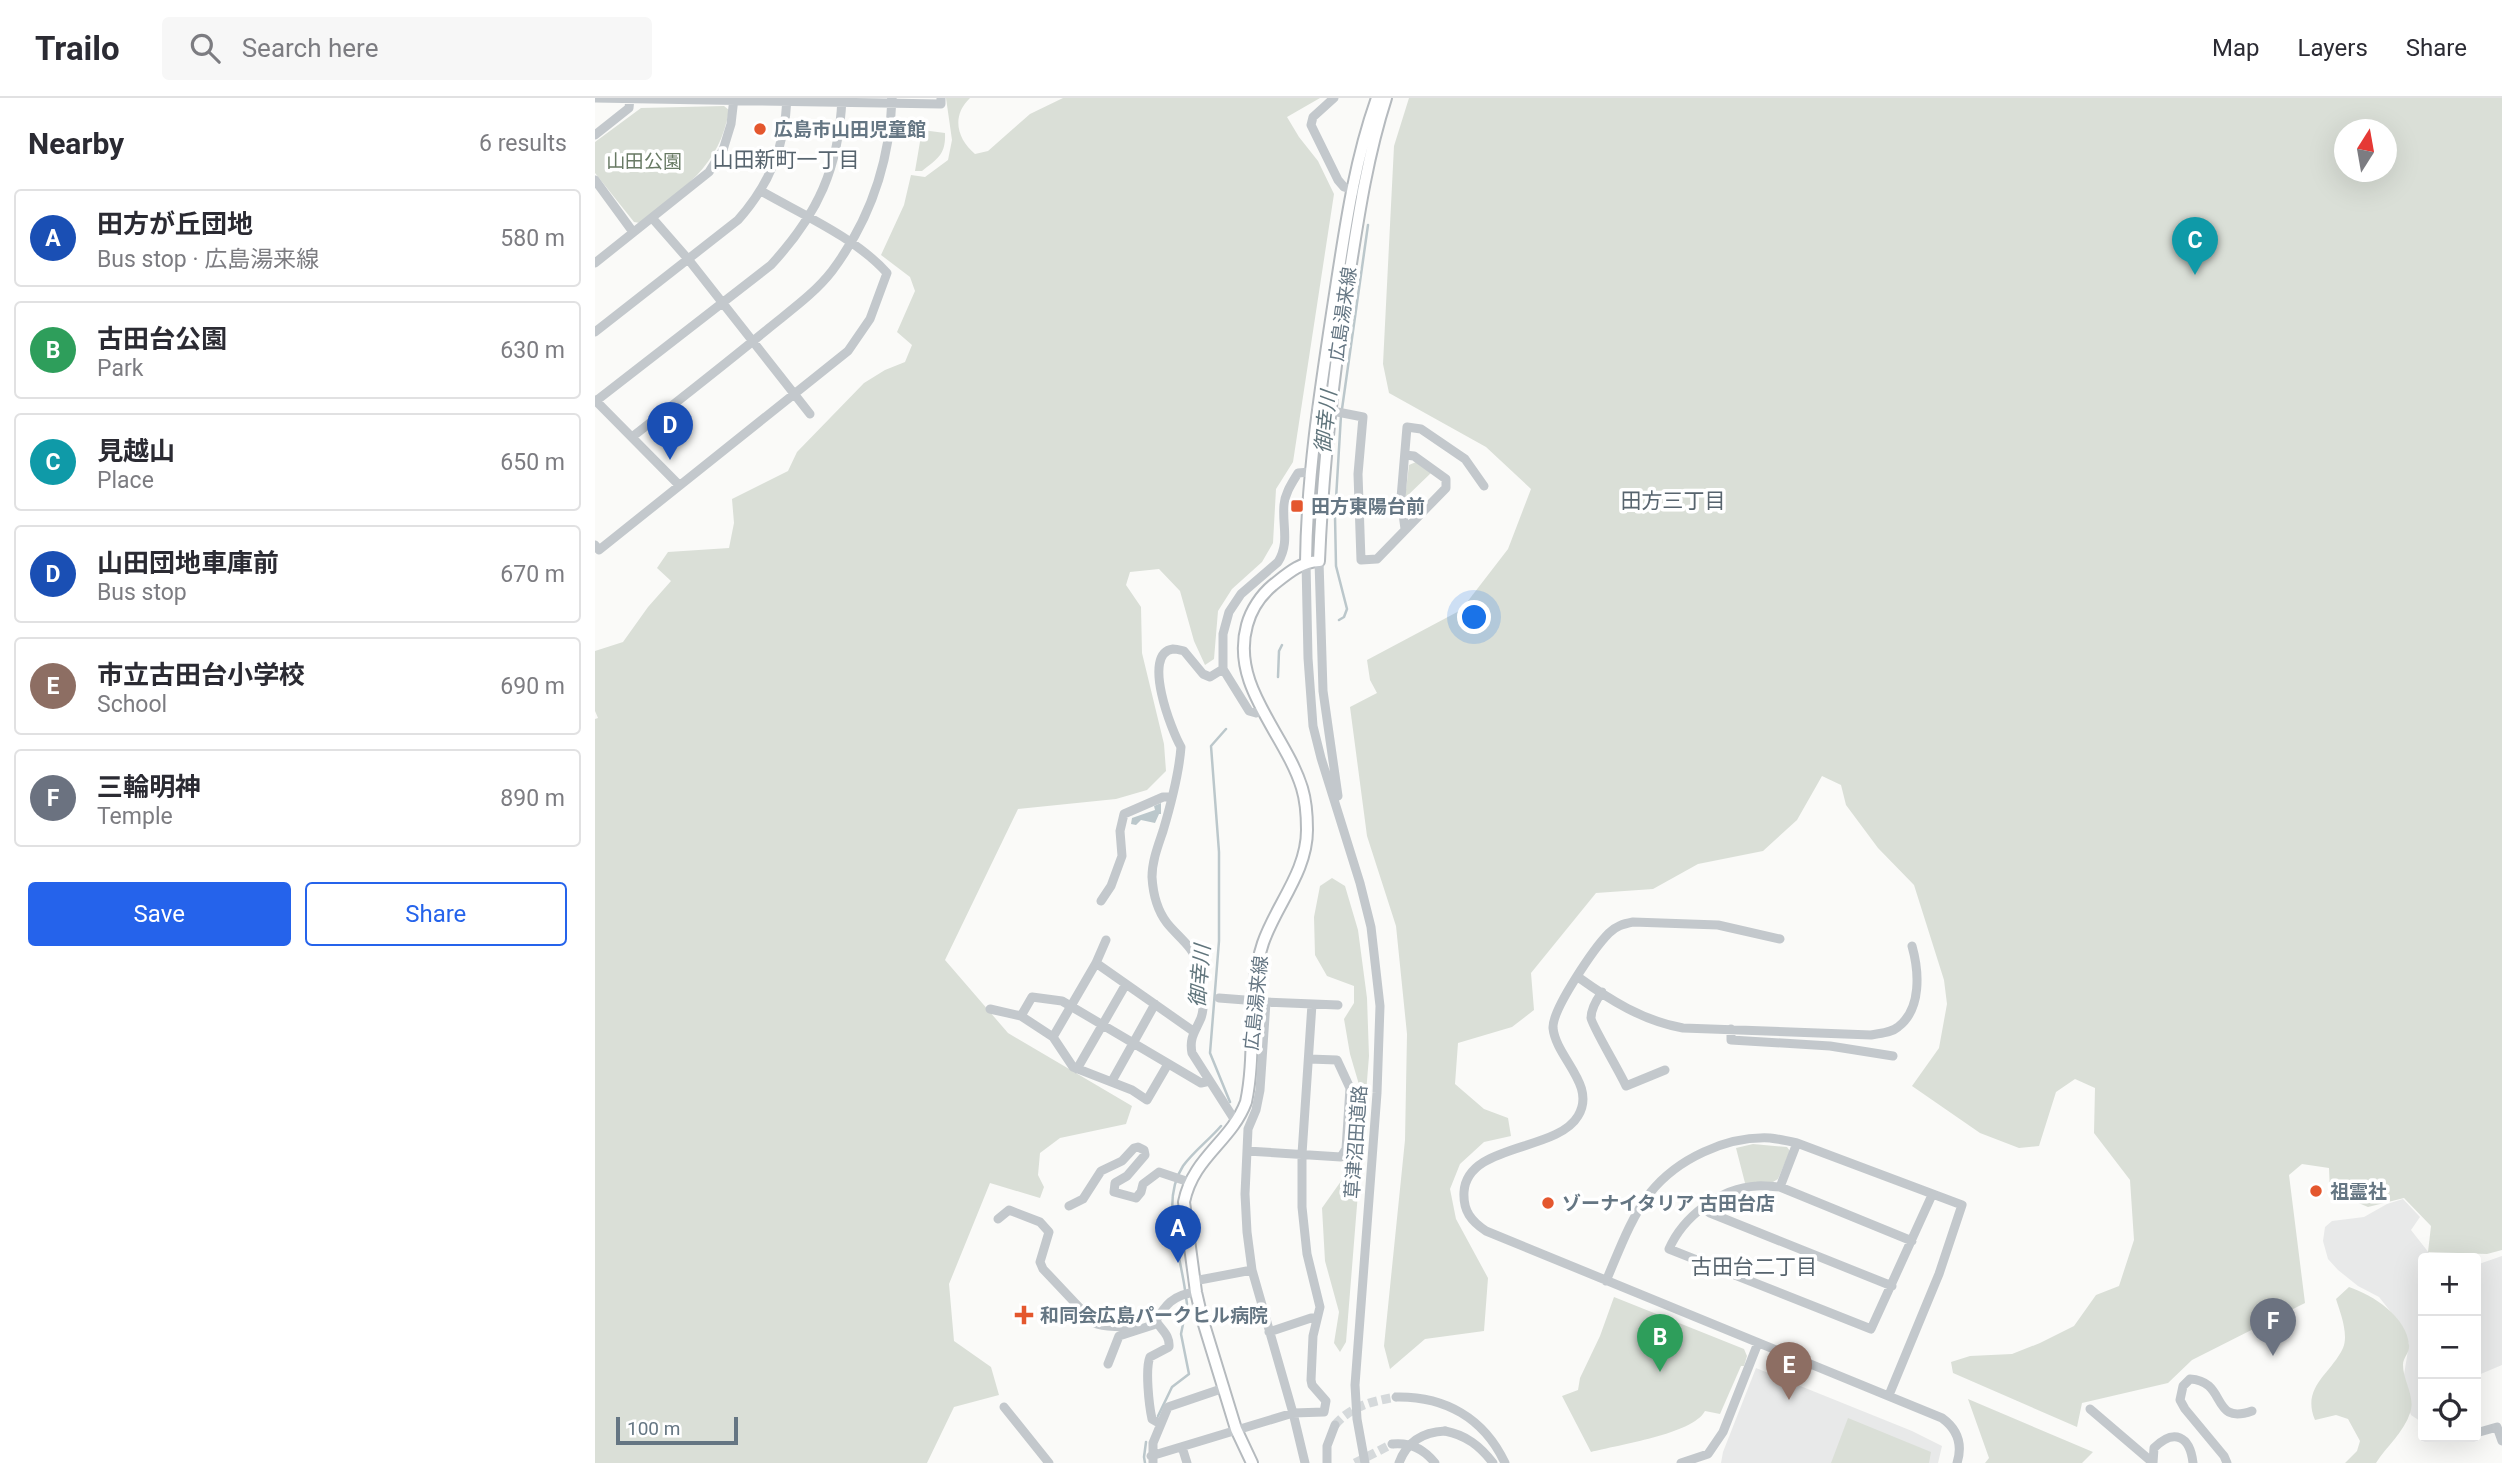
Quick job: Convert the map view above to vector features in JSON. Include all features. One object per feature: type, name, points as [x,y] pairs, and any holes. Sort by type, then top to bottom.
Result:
[{"type":"main road","name":"広島湯来線","points":[[1318,561],[1330,410],[1357,191],[1365,136],[1377,98]]},
{"type":"main road","name":"広島湯来線","points":[[1252,1463],[1236,1429],[1195,1287],[1184,1210],[1189,1182],[1199,1165],[1236,1122],[1248,1096],[1259,958],[1272,921],[1299,871],[1304,855],[1307,832],[1301,787],[1287,753],[1262,711],[1247,674],[1244,660],[1245,632],[1249,618],[1268,589],[1306,562],[1310,472],[1317,408],[1357,191],[1386,98]]},
{"type":"main road","points":[[1306,562],[1318,561]]},
{"type":"street","points":[[595,98],[892,100],[941,104],[941,98]]},
{"type":"street","points":[[1334,98],[1313,117],[1311,125],[1338,180],[1344,187],[1357,191]]},
{"type":"street","points":[[595,135],[629,108],[630,99]]},
{"type":"street","points":[[595,263],[709,172],[723,150],[731,124],[734,99]]},
{"type":"street","points":[[597,327],[738,220],[761,191],[774,166],[782,144],[787,100]]},
{"type":"street","points":[[679,485],[595,400],[771,265],[796,237],[830,174],[842,100]]},
{"type":"street","points":[[632,437],[752,343],[812,293],[832,271],[872,203],[883,172],[892,100]]},
{"type":"street","points":[[595,180],[633,232]]},
{"type":"street","points":[[595,545],[600,550],[795,396],[848,351],[870,319],[887,273],[874,259],[850,243],[761,191]]},
{"type":"street","points":[[595,201],[604,193]]},
{"type":"street","points":[[653,219],[688,259],[810,414]]},
{"type":"street","points":[[1317,408],[1363,416],[1358,474],[1361,560],[1377,559],[1446,488],[1446,479],[1414,456],[1405,455]]},
{"type":"street","points":[[1405,529],[1401,498],[1407,427],[1421,429],[1465,459],[1484,486]]},
{"type":"street","points":[[1262,711],[1249,711],[1223,669],[1223,634],[1229,612],[1241,594],[1278,562],[1282,555],[1286,534],[1286,494],[1298,473],[1310,472]]},
{"type":"street","points":[[1318,561],[1323,691],[1344,826]]},
{"type":"street","points":[[1306,562],[1313,726],[1344,826]]},
{"type":"street","points":[[1223,669],[1210,677],[1203,674],[1184,651],[1173,649],[1165,653],[1160,663],[1158,674],[1171,731],[1181,747],[1171,797],[1153,862],[1152,878],[1157,907],[1167,924],[1193,952],[1198,964],[1203,1006],[1190,1043],[1192,1054],[1236,1122]]},
{"type":"street","points":[[1101,901],[1111,886],[1122,856],[1120,831],[1124,814],[1163,797],[1171,797]]},
{"type":"street","name":"草津沼田道路","points":[[1344,826],[1370,927],[1380,1006],[1377,1093],[1355,1385],[1357,1419],[1365,1463]]},
{"type":"street","points":[[1780,939],[1718,925],[1633,922],[1619,925],[1608,933],[1556,1010],[1553,1023],[1557,1042],[1583,1091],[1579,1115],[1564,1130],[1487,1161],[1473,1170],[1465,1183],[1464,1203],[1471,1221],[1486,1231],[1942,1418],[1950,1424],[1959,1440],[1957,1463]]},
{"type":"street","points":[[1053,1037],[1096,963],[1106,940]]},
{"type":"street","points":[[1578,977],[1635,1014],[1665,1025],[1683,1028],[1871,1035],[1887,1032],[1905,1020],[1915,994],[1918,974],[1912,946]]},
{"type":"street","points":[[1096,963],[1193,1031]]},
{"type":"street","points":[[1077,1069],[1126,984]]},
{"type":"street","points":[[1602,992],[1591,1017],[1593,1026],[1626,1086],[1665,1070]]},
{"type":"street","points":[[1021,1016],[1032,997],[1062,1000],[1202,1083],[1210,1081]]},
{"type":"street","points":[[1219,998],[1245,1000]]},
{"type":"street","points":[[1305,1463],[1252,1270],[1245,1194],[1248,1129],[1257,1111],[1260,1090],[1264,1002],[1338,1005]]},
{"type":"street","points":[[1112,1081],[1155,1004]]},
{"type":"street","points":[[1224,1388],[1168,1407],[1153,1443],[1152,1460],[1236,1429],[1293,1413],[1324,1412],[1326,1407],[1326,1401],[1311,1380],[1313,1336],[1320,1307],[1307,1254],[1302,1207],[1302,1154],[1311,1004]]},
{"type":"street","points":[[990,1010],[1021,1016],[1053,1037],[1077,1069],[1112,1081],[1147,1100],[1168,1063]]},
{"type":"street","points":[[1731,1029],[1731,1041],[1830,1046],[1893,1056]]},
{"type":"street","points":[[1247,1151],[1341,1157],[1346,1149],[1350,1088],[1337,1060],[1308,1059]]},
{"type":"street","points":[[1606,1281],[1649,1194],[1673,1170],[1696,1156],[1727,1144],[1770,1138],[1797,1143],[1962,1205],[1939,1274],[1889,1395]]},
{"type":"street","points":[[1780,1187],[1797,1143]]},
{"type":"street","points":[[1069,1206],[1083,1199],[1101,1171],[1122,1161],[1138,1147],[1145,1150],[1145,1155],[1126,1176],[1115,1183],[1114,1192],[1136,1198],[1143,1184],[1159,1172],[1189,1182]]},
{"type":"street","points":[[1912,1241],[1780,1187],[1757,1186],[1742,1188],[1717,1198],[1703,1208],[1675,1235],[1669,1249],[1871,1329],[1892,1286],[1912,1241],[1932,1195]]},
{"type":"street","points":[[1703,1208],[1892,1286]]},
{"type":"street","points":[[998,1219],[1009,1210],[1040,1222],[1049,1233],[1040,1262],[1043,1269],[1094,1323],[1136,1330]]},
{"type":"street","points":[[1108,1364],[1119,1336],[1153,1325],[1161,1310],[1182,1294],[1195,1287],[1252,1270]]},
{"type":"street","points":[[1269,1332],[1317,1318]]},
{"type":"street","points":[[1156,1321],[1170,1341],[1169,1347],[1150,1357],[1147,1363],[1151,1419],[1160,1423]]},
{"type":"street","points":[[1686,1462],[1708,1454],[1723,1432],[1758,1343]]},
{"type":"street","points":[[2227,1463],[2185,1409],[2180,1399],[2183,1386],[2190,1379],[2201,1379],[2213,1388],[2221,1406],[2230,1414],[2242,1415],[2252,1411]]},
{"type":"street","points":[[1396,1397],[1433,1400],[1464,1413],[1491,1438],[1505,1463]]},
{"type":"street","points":[[1004,1407],[1049,1463]]},
{"type":"street","points":[[2090,1409],[2153,1463]]},
{"type":"street","points":[[1326,1460],[1330,1435],[1335,1425]]},
{"type":"street","points":[[2481,1432],[2497,1427],[2502,1441]]},
{"type":"street","points":[[1399,1463],[1406,1447],[1414,1440],[1425,1434],[1445,1431],[1475,1443],[1493,1463]]},
{"type":"street","points":[[2153,1463],[2154,1448],[2163,1439],[2176,1436],[2185,1440],[2192,1452],[2193,1463]]},
{"type":"street","points":[[1392,1444],[1411,1445],[1435,1463]]},
{"type":"street","points":[[1182,1447],[1187,1463]]},
{"type":"shaded area","points":[[1161,803],[1161,814],[1155,823],[1141,820],[1136,825],[1131,824],[1132,818],[1155,810],[1154,806]]},
{"type":"shaded area","points":[[2403,1199],[2420,1217],[2411,1230],[2429,1253],[2418,1253],[2418,1420],[2411,1415],[2407,1405],[2403,1381],[2409,1344],[2399,1322],[2379,1297],[2358,1286],[2338,1270],[2328,1259],[2323,1241],[2325,1227],[2332,1221],[2364,1217],[2387,1204]]},
{"type":"shaded area","points":[[2502,1256],[2502,1365],[2481,1374],[2481,1316],[2481,1263]]},
{"type":"shaded area","points":[[1756,1368],[1912,1431],[1942,1446],[1938,1463],[1721,1463]]},
{"type":"green space","points":[[946,98],[970,98],[958,120],[960,134],[975,154],[988,151],[1030,114],[1063,98],[1320,98],[1287,117],[1318,161],[1334,194],[1293,462],[1276,489],[1273,543],[1262,562],[1232,589],[1218,611],[1214,659],[1205,665],[1194,641],[1180,591],[1159,569],[1130,572],[1126,585],[1141,607],[1142,653],[1164,744],[1166,771],[1147,790],[1116,799],[1018,809],[945,960],[1008,1033],[1132,1106],[1126,1124],[1060,1138],[1040,1153],[1038,1175],[1044,1187],[1040,1198],[990,1183],[949,1284],[954,1341],[991,1367],[999,1395],[954,1407],[927,1463],[595,1463],[595,719],[598,718],[595,711],[595,651],[623,642],[671,581],[657,568],[668,552],[729,548],[734,523],[732,499],[788,471],[797,452],[864,383],[905,362],[912,345],[897,332],[915,291],[910,277],[881,255],[904,205],[911,175],[925,177],[948,160],[952,140]]},
{"type":"green space","points":[[1409,98],[2502,98],[2502,1250],[2487,1254],[2428,1252],[2431,1226],[2404,1198],[2368,1207],[2330,1191],[2329,1168],[2302,1164],[2289,1175],[2305,1303],[2192,1360],[2168,1383],[2082,1403],[2077,1427],[1953,1373],[1951,1362],[1970,1356],[2012,1354],[2074,1326],[2096,1295],[2119,1286],[2134,1240],[2130,1180],[2094,1133],[2095,1088],[2075,1079],[2056,1092],[2039,1146],[2019,1148],[1980,1133],[1912,1086],[1939,1048],[1947,1004],[1944,980],[1914,885],[1878,848],[1846,805],[1841,785],[1822,776],[1797,820],[1763,851],[1698,864],[1653,889],[1596,893],[1531,973],[1534,1010],[1512,1027],[1458,1043],[1455,1084],[1484,1109],[1508,1118],[1511,1136],[1484,1142],[1460,1164],[1450,1189],[1456,1219],[1488,1278],[1484,1331],[1425,1339],[1390,1369],[1384,1346],[1405,1140],[1407,1034],[1396,926],[1367,836],[1350,707],[1377,693],[1370,680],[1367,660],[1461,610],[1508,549],[1531,489],[1486,447],[1389,393],[1383,364],[1394,146]]},
{"type":"green space","name":"山田公園","points":[[724,106],[729,110],[724,130],[708,162],[670,199],[640,223],[634,222],[595,173],[595,142],[641,108]]},
{"type":"green space","points":[[922,130],[945,133],[944,147],[932,163],[922,171],[915,171]]},
{"type":"green space","points":[[1416,462],[1431,473],[1405,498],[1409,465]]},
{"type":"green space","points":[[1332,878],[1345,886],[1358,930],[1367,998],[1369,1056],[1346,1342],[1340,1352],[1334,1343],[1339,1312],[1325,1261],[1322,1208],[1356,1160],[1360,1088],[1344,1019],[1354,1003],[1354,986],[1327,976],[1315,955],[1314,917],[1320,886]]},
{"type":"green space","points":[[1753,1144],[1787,1147],[1790,1151],[1778,1179],[1773,1182],[1745,1183],[1736,1148]]},
{"type":"green space","points":[[2349,1287],[2387,1308],[2402,1325],[2409,1345],[2403,1365],[2411,1401],[2410,1413],[2399,1433],[2376,1463],[2345,1463],[2357,1451],[2360,1441],[2348,1419],[2336,1415],[2315,1420],[2312,1408],[2312,1398],[2319,1381],[2338,1357],[2345,1342],[2342,1317],[2336,1299]]},
{"type":"green space","points":[[1614,1297],[1744,1349],[1747,1356],[1744,1366],[1741,1366],[1720,1414],[1705,1411],[1698,1419],[1671,1432],[1591,1452],[1562,1396],[1578,1390],[1580,1378],[1600,1336]]},
{"type":"green space","points":[[1968,1399],[2093,1452],[2082,1463],[1985,1463],[1989,1458]]},
{"type":"green space","points":[[1848,1418],[1931,1452],[1929,1463],[1831,1463]]},
{"type":"waterway","name":"御幸川","points":[[1342,409],[1368,225]]},
{"type":"waterway","name":"御幸川","points":[[1339,620],[1344,617],[1347,609],[1336,566],[1335,516],[1341,415]]},
{"type":"waterway","name":"御幸川","points":[[1278,677],[1279,651],[1282,645]]},
{"type":"waterway","name":"御幸川","points":[[1226,729],[1211,746],[1219,852],[1219,941],[1210,1053],[1230,1102]]},
{"type":"waterway","name":"御幸川","points":[[1185,1290],[1173,1227],[1176,1180],[1192,1155],[1221,1126]]},
{"type":"waterway","name":"御幸川","points":[[1158,1416],[1172,1387],[1189,1374],[1181,1334],[1186,1297]]},
{"type":"waterway","name":"御幸川","points":[[1145,1463],[1146,1442]]},
{"type":"tunnel","points":[[1335,1425],[1355,1409],[1396,1397]]},
{"type":"tunnel","points":[[1355,1463],[1392,1444]]},
{"type":"place","name":"広島市山田児童館","points":[[760,129]]},
{"type":"place","name":"見越山","points":[[2195,275]]},
{"type":"place","name":"山田団地車庫前","points":[[670,460]]},
{"type":"place","name":"田方東陽台前","points":[[1297,506]]},
{"type":"place","name":"祖霊社","points":[[2316,1191]]},
{"type":"place","name":"ゾーナイタリア 古田台店","points":[[1548,1203]]},
{"type":"place","name":"田方が丘団地","points":[[1178,1263]]},
{"type":"place","name":"和同会広島パークヒル病院","points":[[1024,1315]]},
{"type":"place","name":"三輪明神","points":[[2273,1356]]},
{"type":"place","name":"古田台公園","points":[[1660,1372]]},
{"type":"place","name":"市立古田台小学校","points":[[1789,1400]]},
{"type":"district","name":"山田新町一丁目","points":[[786,160]]},
{"type":"district","name":"田方三丁目","points":[[1673,501]]},
{"type":"district","name":"古田台二丁目","points":[[1754,1267]]}]
